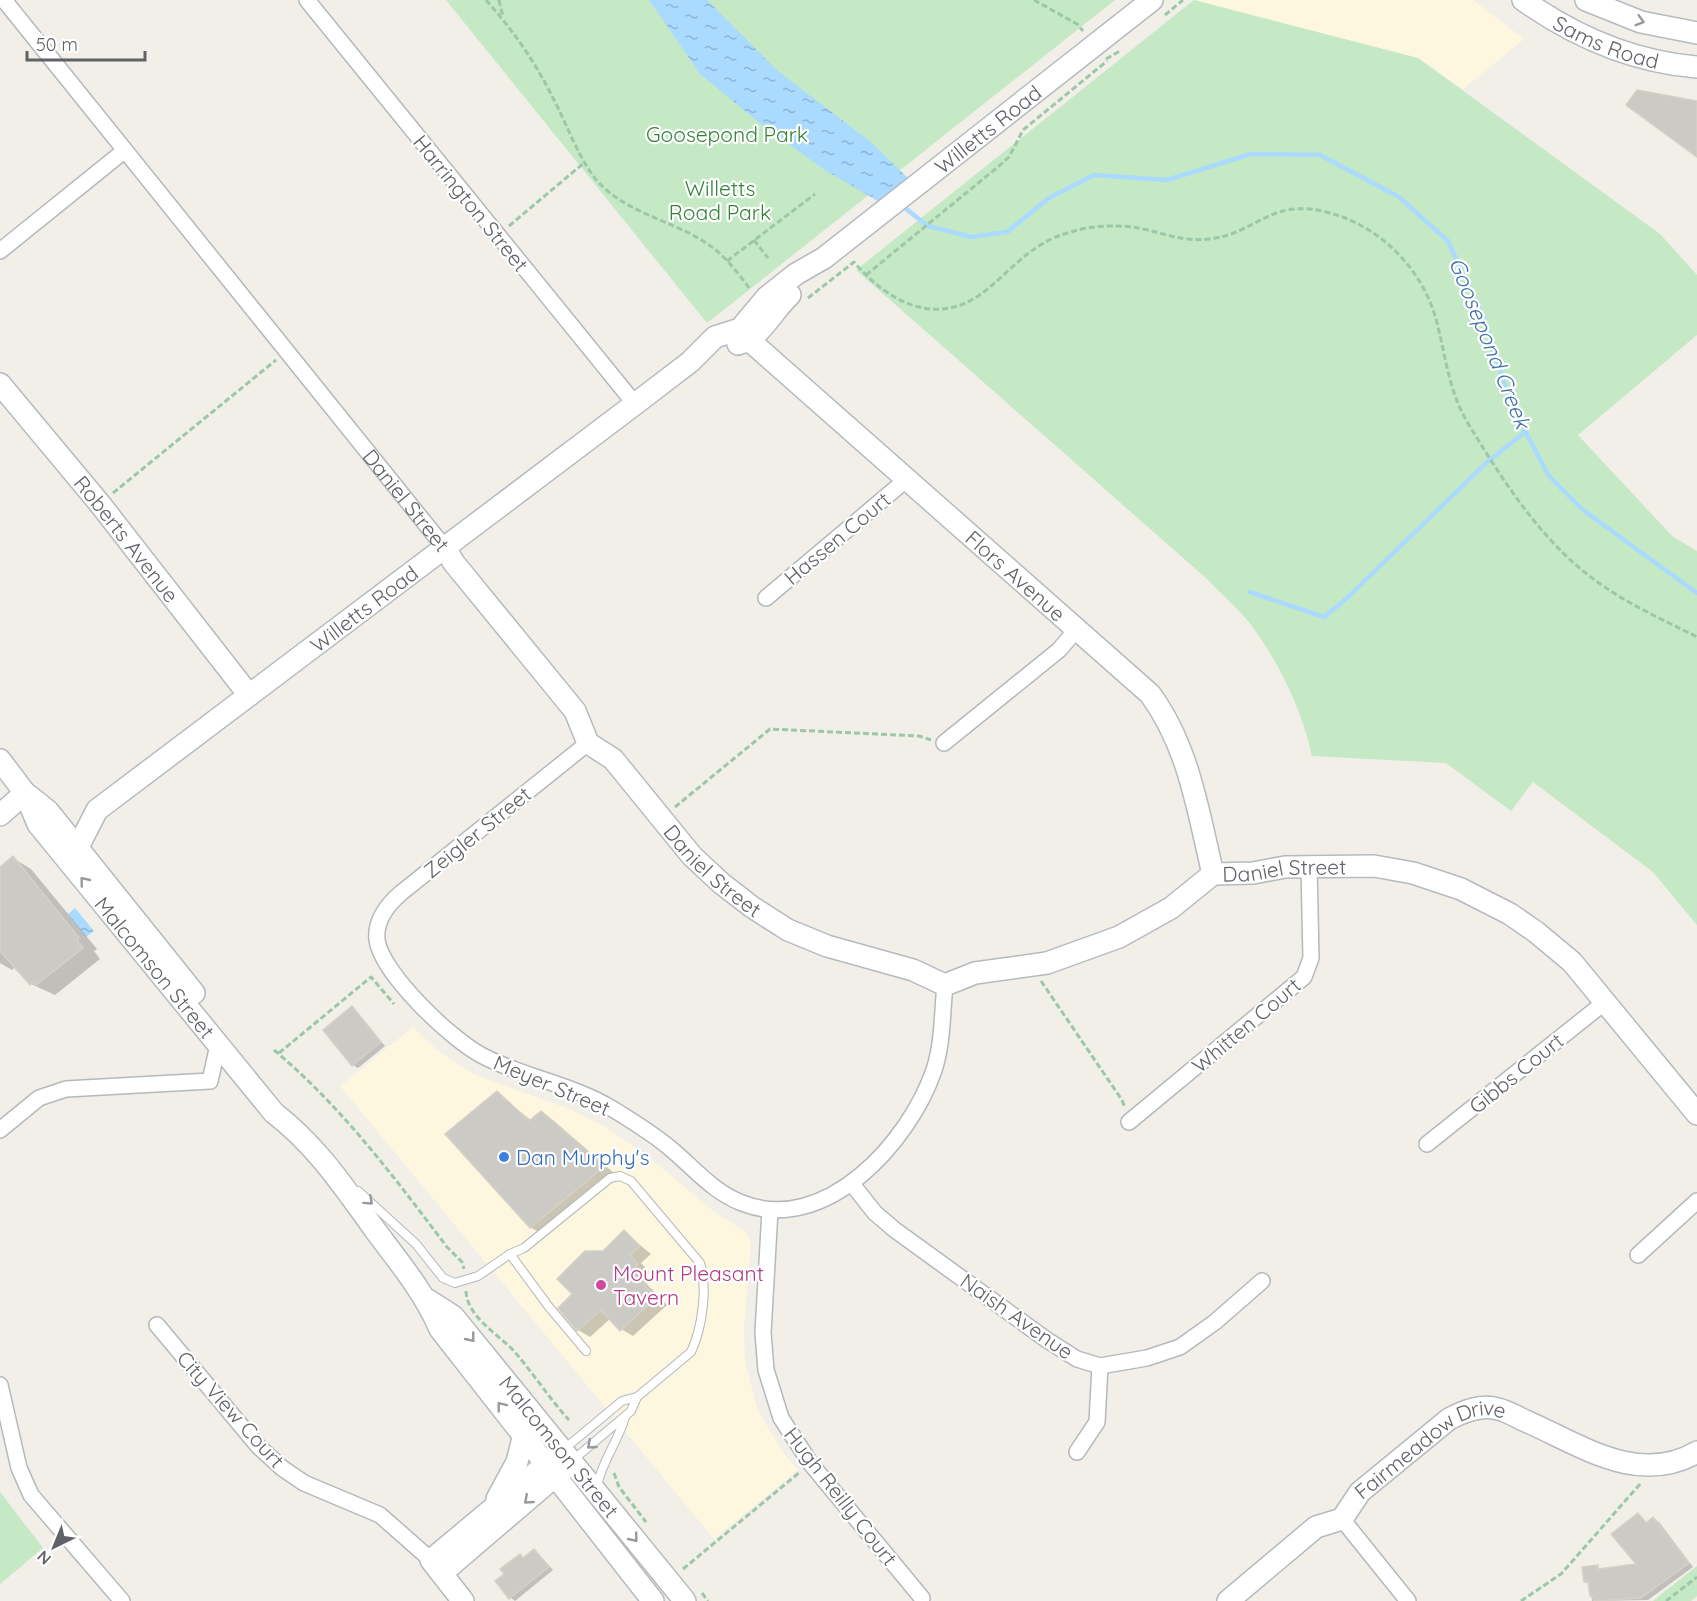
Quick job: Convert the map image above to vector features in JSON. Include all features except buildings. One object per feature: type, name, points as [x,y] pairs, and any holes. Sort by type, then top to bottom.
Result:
[{"type":"street","name":"Daniel Street","points":[[4,0],[575,711],[588,743],[613,759],[692,856],[752,907],[789,930],[827,946],[912,969],[945,985],[975,973],[1035,965],[1119,938],[1171,908],[1213,874],[1309,867],[1374,866],[1413,873],[1461,889],[1510,914],[1572,962],[1692,1110]]},
{"type":"street","name":"Harrington Street","points":[[308,0],[635,404]]},
{"type":"street","name":"Willetts Road","points":[[78,847],[97,810],[690,362],[745,334],[758,334],[774,310],[804,282],[824,258],[1152,0]]},
{"type":"street","name":"Sams Road","points":[[1523,0],[1556,21],[1603,45],[1643,57],[1697,67]]},
{"type":"street","name":"Sams Road","points":[[1586,0],[1641,22],[1697,33]]},
{"type":"street","points":[[0,251],[124,151]]},
{"type":"street","name":"Flors Avenue","points":[[745,334],[1150,694],[1167,716],[1180,745],[1213,874]]},
{"type":"street","name":"Roberts Avenue","points":[[0,384],[100,504],[249,695]]},
{"type":"street","name":"Hassen Court","points":[[766,598],[907,478]]},
{"type":"street","points":[[944,743],[1059,650],[1077,629]]},
{"type":"street","name":"Zeigler Street","points":[[377,929],[392,901],[588,743]]},
{"type":"street","name":"Malcomson Street","points":[[0,760],[25,793],[38,824],[274,1113],[299,1132]]},
{"type":"street","points":[[0,815],[25,793]]},
{"type":"street","name":"Malcomson Street","points":[[25,793],[48,811],[78,847],[281,1102],[299,1132],[325,1162],[428,1300],[440,1329],[524,1434],[596,1491],[690,1593]]},
{"type":"street","name":"Whitten Court","points":[[1128,1122],[1304,977],[1311,958],[1309,867]]},
{"type":"street","name":"Meyer Street","points":[[377,929],[377,941],[393,971],[426,1012],[450,1035],[482,1056],[596,1099],[645,1129],[713,1187],[742,1204],[770,1210],[808,1206],[852,1184],[892,1143],[925,1094],[940,1044],[945,985]]},
{"type":"street","name":"Gibbs Court","points":[[1427,1144],[1605,1002]]},
{"type":"street","points":[[0,1130],[39,1098],[66,1089],[210,1081],[218,1045]]},
{"type":"street","name":"Naish Avenue","points":[[852,1184],[875,1213],[895,1230],[1047,1341],[1077,1359],[1100,1366],[1148,1358],[1179,1347],[1215,1322],[1262,1281]]},
{"type":"street","points":[[1638,1256],[1697,1202]]},
{"type":"street","name":"Hugh Reilly Court","points":[[770,1210],[763,1333],[766,1370],[781,1418],[811,1464],[922,1598]]},
{"type":"street","name":"Malcomson Street","points":[[428,1300],[453,1316],[559,1463],[653,1601]]},
{"type":"street","name":"City View Court","points":[[157,1324],[258,1446],[282,1468],[304,1483],[380,1515],[436,1566]]},
{"type":"street","points":[[1077,1452],[1097,1422],[1100,1366]]},
{"type":"street","points":[[0,1385],[19,1468],[31,1495],[122,1601]]},
{"type":"street","name":"Fairmeadow Drive","points":[[1228,1601],[1316,1527],[1342,1519],[1351,1502],[1360,1492],[1429,1435],[1464,1411],[1498,1408],[1619,1462],[1655,1467],[1680,1462],[1697,1452]]},
{"type":"street","points":[[491,1510],[518,1462],[524,1434]]},
{"type":"street","points":[[436,1566],[491,1510],[559,1463]]},
{"type":"street","points":[[436,1566],[559,1463]]},
{"type":"street","points":[[1342,1519],[1408,1601]]},
{"type":"street","points":[[436,1566],[463,1601]]},
{"type":"lane","points":[[325,1162],[416,1244],[442,1278],[455,1283],[467,1281],[510,1254],[524,1248],[610,1178],[620,1176],[636,1186],[700,1263],[704,1274],[701,1310],[696,1342],[691,1352],[637,1397],[622,1401],[559,1463]]},
{"type":"lane","points":[[510,1254],[549,1307],[586,1351]]},
{"type":"lane","points":[[559,1463],[626,1416],[631,1411],[637,1397]]},
{"type":"lane","points":[[596,1491],[600,1473],[621,1432],[626,1416]]},
{"type":"path","points":[[486,0],[503,19],[552,95],[585,162],[601,185],[615,196],[704,241],[727,261],[756,295]]},
{"type":"path","points":[[499,0],[503,19]]},
{"type":"path","points":[[1034,0],[1077,24],[1087,35]]},
{"type":"path","points":[[866,276],[1009,157],[1023,130],[1107,61]]},
{"type":"path","points":[[497,236],[585,162]]},
{"type":"path","points":[[727,261],[814,194]]},
{"type":"path","points":[[802,302],[854,262],[883,292],[901,302],[932,308],[950,306],[983,292],[1016,261],[1034,248],[1072,231],[1118,226],[1191,240],[1213,239],[1232,233],[1266,215],[1285,210],[1318,210],[1334,214],[1358,224],[1381,239],[1402,258],[1417,277],[1436,321],[1449,381],[1466,421],[1532,517],[1562,552],[1599,583],[1697,637]]},
{"type":"path","points":[[754,240],[768,258]]},
{"type":"path","points":[[100,504],[286,351]]},
{"type":"path","points":[[661,819],[770,729],[919,736],[944,743]]},
{"type":"path","points":[[1035,965],[1040,979],[1122,1100],[1128,1122]]},
{"type":"path","points":[[279,1053],[371,977],[394,1004]]},
{"type":"path","points":[[274,1050],[312,1083],[352,1126],[447,1247],[462,1262],[465,1273]]},
{"type":"path","points":[[466,1292],[467,1299],[476,1313],[491,1331],[513,1350],[569,1420]]},
{"type":"path","points":[[683,1569],[811,1464]]},
{"type":"path","points":[[615,1467],[616,1482],[648,1524]]},
{"type":"path","points":[[1521,1601],[1561,1574],[1640,1483],[1647,1483]]},
{"type":"path","points":[[676,1560],[690,1577]]},
{"type":"path","points":[[1666,1601],[1697,1577]]},
{"type":"path","points":[[690,1593],[708,1601]]},
{"type":"shaded area","points":[[1194,0],[1473,0],[1524,39],[1463,89],[1418,58]]},
{"type":"shaded area","points":[[413,1027],[437,1050],[473,1074],[569,1109],[602,1125],[649,1157],[714,1212],[747,1232],[751,1244],[744,1328],[745,1362],[758,1411],[784,1454],[798,1470],[714,1539],[340,1086]]},
{"type":"green space","name":"Goosepond Park","points":[[446,0],[1115,0],[707,323]]},
{"type":"green space","points":[[1194,0],[1418,58],[1660,234],[1697,275],[1697,335],[1578,435],[1672,536],[1697,551],[1697,925],[1653,872],[1533,782],[1511,811],[1446,763],[1312,756],[1289,688],[1262,641],[1242,614],[1207,579],[856,270]]},
{"type":"green space","points":[[0,1492],[43,1548],[0,1584]]},
{"type":"green space","points":[[1697,1566],[1697,1596],[1691,1601],[1653,1601]]},
{"type":"water","points":[[649,0],[707,0],[779,72],[871,142],[910,180],[883,204],[826,171],[757,121],[700,74]]},
{"type":"water","points":[[75,908],[94,931],[86,937],[68,914]]},
{"type":"waterway","name":"Goosepond Creek","points":[[901,205],[928,226],[971,237],[1007,232],[1049,198],[1094,175],[1167,180],[1251,154],[1320,155],[1399,197],[1448,241],[1484,319],[1511,405],[1549,476],[1583,510],[1697,593]]},
{"type":"waterway","points":[[1250,592],[1324,617],[1347,598],[1485,464],[1525,432]]},
{"type":"place","name":"Dan Murphy's","points":[[504,1157]]},
{"type":"place","name":"Mount Pleasant Tavern","points":[[601,1285]]},
{"type":"park label","name":"Willetts Road Park","points":[[720,200]]}]
